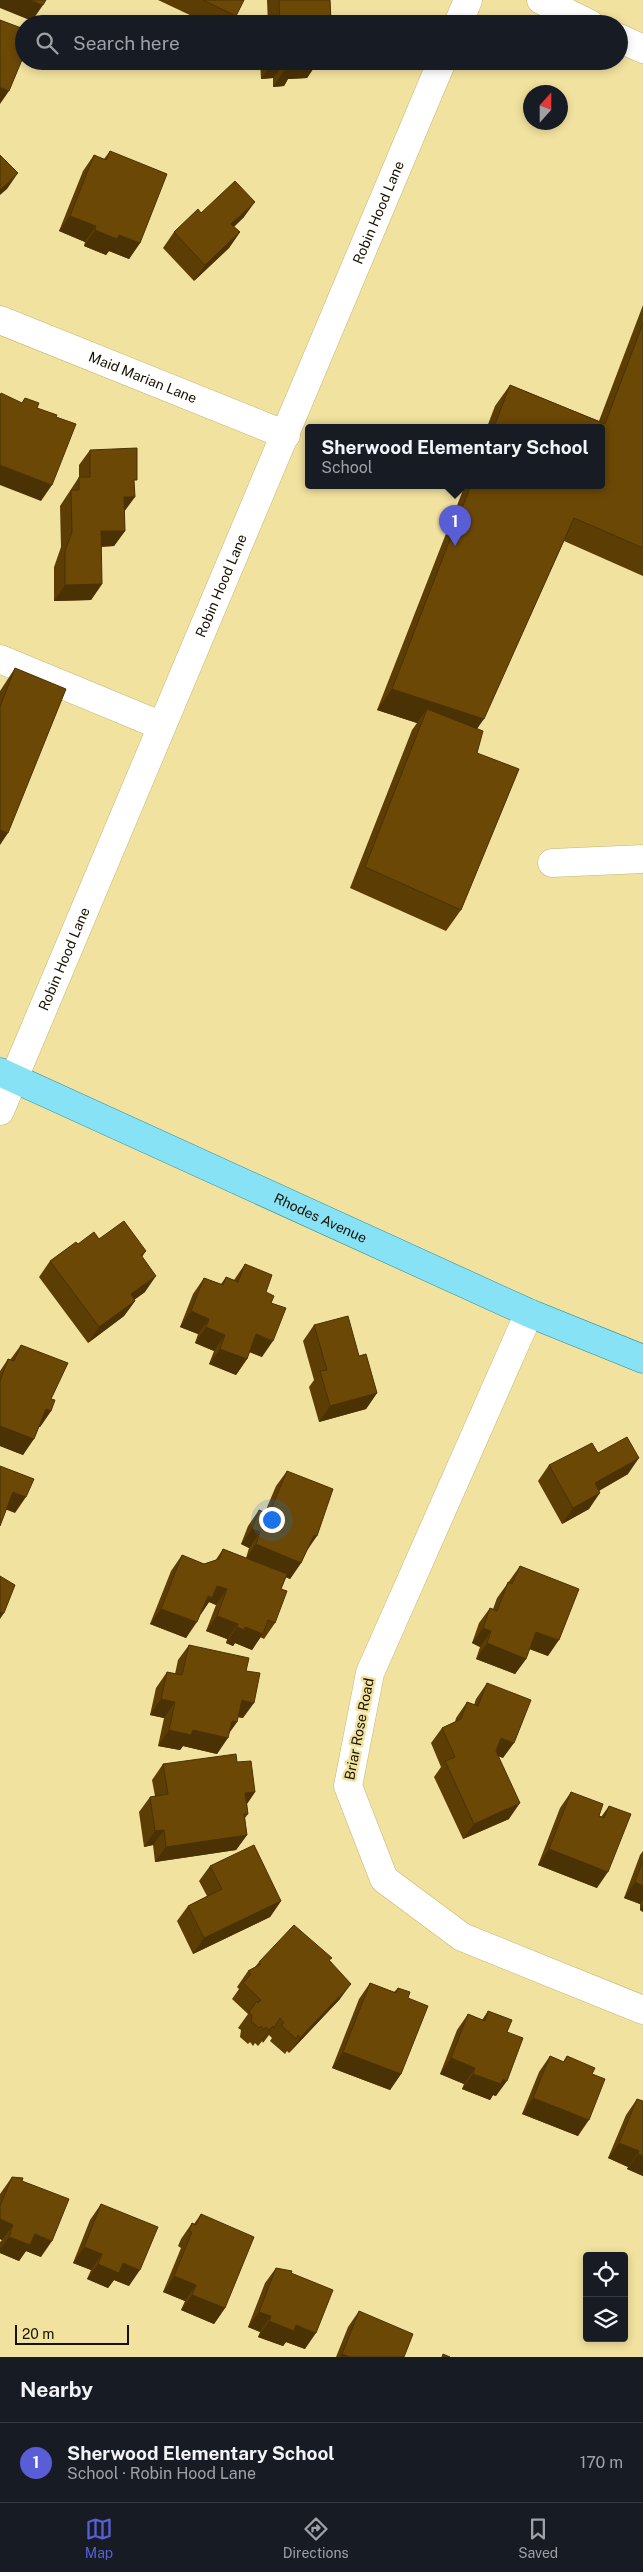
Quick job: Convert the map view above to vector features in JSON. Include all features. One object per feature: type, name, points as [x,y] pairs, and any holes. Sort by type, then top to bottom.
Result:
[{"type":"main road","name":"Rhodes Avenue","points":[[7,1075],[529,1313],[643,1359]]},
{"type":"street","points":[[462,15],[468,0]]},
{"type":"street","points":[[541,0],[572,15]]},
{"type":"street","points":[[628,42],[643,50]]},
{"type":"street","name":"Robin Hood Lane","points":[[0,1111],[7,1075],[162,726],[438,70]]},
{"type":"street","name":"Maid Marian Lane","points":[[0,320],[286,435]]},
{"type":"street","points":[[0,659],[162,726]]},
{"type":"street","points":[[552,863],[643,859]]},
{"type":"street","name":"Briar Rose Road","points":[[529,1313],[370,1674],[348,1786],[384,1879],[462,1937],[643,2010]]},
{"type":"building","points":[[30,0],[46,0],[43,5]]},
{"type":"building","points":[[203,0],[244,0],[236,15]]},
{"type":"building","points":[[279,0],[330,0],[331,15],[280,15]]},
{"type":"building","points":[[0,20],[15,26],[15,70],[18,70],[9,91],[0,87]]},
{"type":"building","points":[[110,151],[167,174],[140,243],[119,235],[117,239],[95,230],[96,226],[70,216],[94,155],[106,160]]},
{"type":"building","points":[[0,155],[18,173],[0,190]]},
{"type":"building","points":[[235,181],[255,202],[231,224],[240,232],[205,265],[174,232],[198,209],[201,213]]},
{"type":"building","points":[[643,323],[643,548],[574,518],[484,719],[392,689],[469,489],[605,489],[605,424]]},
{"type":"building","points":[[510,385],[605,424],[495,424]]},
{"type":"building","points":[[1,393],[22,403],[25,398],[39,403],[37,408],[76,424],[52,485],[0,465]]},
{"type":"building","points":[[137,448],[137,480],[134,480],[135,497],[124,497],[125,531],[101,531],[102,584],[65,585],[65,551],[72,532],[71,490],[79,490],[79,477],[90,477],[90,450]]},
{"type":"building","points":[[15,668],[66,689],[8,833],[0,830],[0,707]]},
{"type":"building","points":[[427,709],[483,731],[477,753],[519,769],[461,910],[365,867]]},
{"type":"building","points":[[124,1221],[146,1251],[141,1255],[156,1276],[131,1294],[135,1301],[99,1327],[50,1261],[76,1242],[78,1244],[94,1232],[99,1239]]},
{"type":"building","points":[[245,1264],[272,1275],[266,1292],[274,1296],[271,1303],[286,1308],[273,1341],[256,1334],[247,1359],[220,1349],[225,1335],[206,1327],[209,1319],[191,1311],[204,1278],[223,1285],[226,1277],[238,1282]]},
{"type":"building","points":[[348,1316],[359,1356],[366,1354],[377,1393],[330,1406],[320,1371],[327,1370],[314,1325]]},
{"type":"building","points":[[21,1345],[68,1363],[51,1399],[55,1400],[51,1411],[46,1409],[34,1439],[0,1426],[0,1381],[8,1359],[14,1361]]},
{"type":"building","points":[[627,1437],[639,1458],[595,1483],[600,1493],[573,1508],[549,1465],[592,1443],[598,1453]]},
{"type":"building","points":[[0,1466],[34,1479],[26,1497],[13,1492],[0,1526]]},
{"type":"building","points":[[287,1471],[333,1489],[317,1536],[314,1535],[301,1563],[256,1544],[260,1532],[252,1529],[259,1510],[269,1514]]},
{"type":"building","points":[[223,1549],[287,1574],[281,1589],[287,1591],[275,1623],[268,1620],[263,1634],[245,1627],[244,1630],[237,1627],[238,1624],[217,1616],[227,1589],[217,1586],[212,1598],[208,1596],[197,1622],[161,1609],[182,1555],[204,1564],[219,1559]]},
{"type":"building","points":[[520,1566],[579,1589],[559,1640],[536,1632],[526,1659],[487,1643],[491,1631],[483,1628],[490,1608],[497,1611],[508,1582],[512,1584]]},
{"type":"building","points":[[0,1576],[15,1585],[4,1613],[0,1612]]},
{"type":"building","points":[[189,1645],[249,1658],[246,1671],[260,1673],[254,1703],[242,1700],[237,1722],[232,1721],[228,1738],[193,1730],[191,1735],[169,1730],[175,1702],[161,1699],[167,1672],[182,1675]]},
{"type":"building","points":[[487,1683],[531,1700],[514,1743],[501,1738],[496,1751],[520,1803],[474,1824],[445,1761],[455,1757],[442,1728],[461,1719],[467,1702],[478,1706]]},
{"type":"building","points":[[236,1754],[237,1762],[251,1761],[255,1792],[245,1793],[248,1814],[244,1814],[247,1835],[166,1847],[164,1830],[155,1831],[150,1797],[168,1794],[163,1764]]},
{"type":"building","points":[[571,1792],[603,1804],[599,1816],[604,1818],[609,1806],[631,1814],[608,1872],[549,1849]]},
{"type":"building","points":[[254,1845],[281,1901],[204,1938],[188,1906],[222,1889],[210,1866]]},
{"type":"building","points":[[643,1860],[643,1886],[635,1882]]},
{"type":"building","points":[[294,1925],[332,1958],[329,1960],[351,1984],[300,2038],[298,2035],[296,2039],[281,2025],[284,2023],[280,2018],[274,2028],[273,2026],[269,2030],[266,2027],[264,2030],[261,2026],[259,2028],[251,2021],[252,2015],[249,2012],[257,2001],[258,2003],[261,2000],[243,1983],[251,1974],[248,1971],[261,1964],[259,1962]]},
{"type":"building","points":[[370,1983],[396,1993],[398,1988],[410,1992],[408,1998],[428,2006],[401,2074],[343,2052]]},
{"type":"building","points":[[488,2011],[512,2020],[507,2032],[523,2038],[507,2081],[503,2079],[501,2084],[473,2074],[475,2068],[451,2058],[468,2014],[485,2021]]},
{"type":"building","points":[[550,2056],[564,2062],[567,2056],[595,2068],[592,2074],[605,2079],[589,2120],[533,2098]]},
{"type":"building","points":[[637,2099],[643,2101],[643,2156],[638,2154],[639,2151],[619,2143]]},
{"type":"building","points":[[12,2177],[23,2178],[22,2181],[69,2199],[52,2241],[35,2234],[30,2245],[9,2237],[11,2232],[9,2229],[11,2230],[13,2225],[0,2219],[0,2206]]},
{"type":"building","points":[[101,2204],[158,2227],[140,2270],[123,2263],[119,2273],[98,2264],[102,2254],[84,2247]]},
{"type":"building","points":[[201,2214],[254,2237],[225,2308],[192,2295],[196,2285],[174,2276],[192,2232],[189,2231],[192,2223],[196,2225]]},
{"type":"building","points":[[276,2268],[292,2271],[291,2273],[333,2290],[316,2333],[296,2325],[294,2331],[269,2321],[271,2316],[259,2312]]},
{"type":"building","points":[[359,2311],[413,2334],[404,2357],[350,2357],[342,2354]]},
{"type":"place","name":"Sherwood Elementary School","points":[[455,546]]}]
